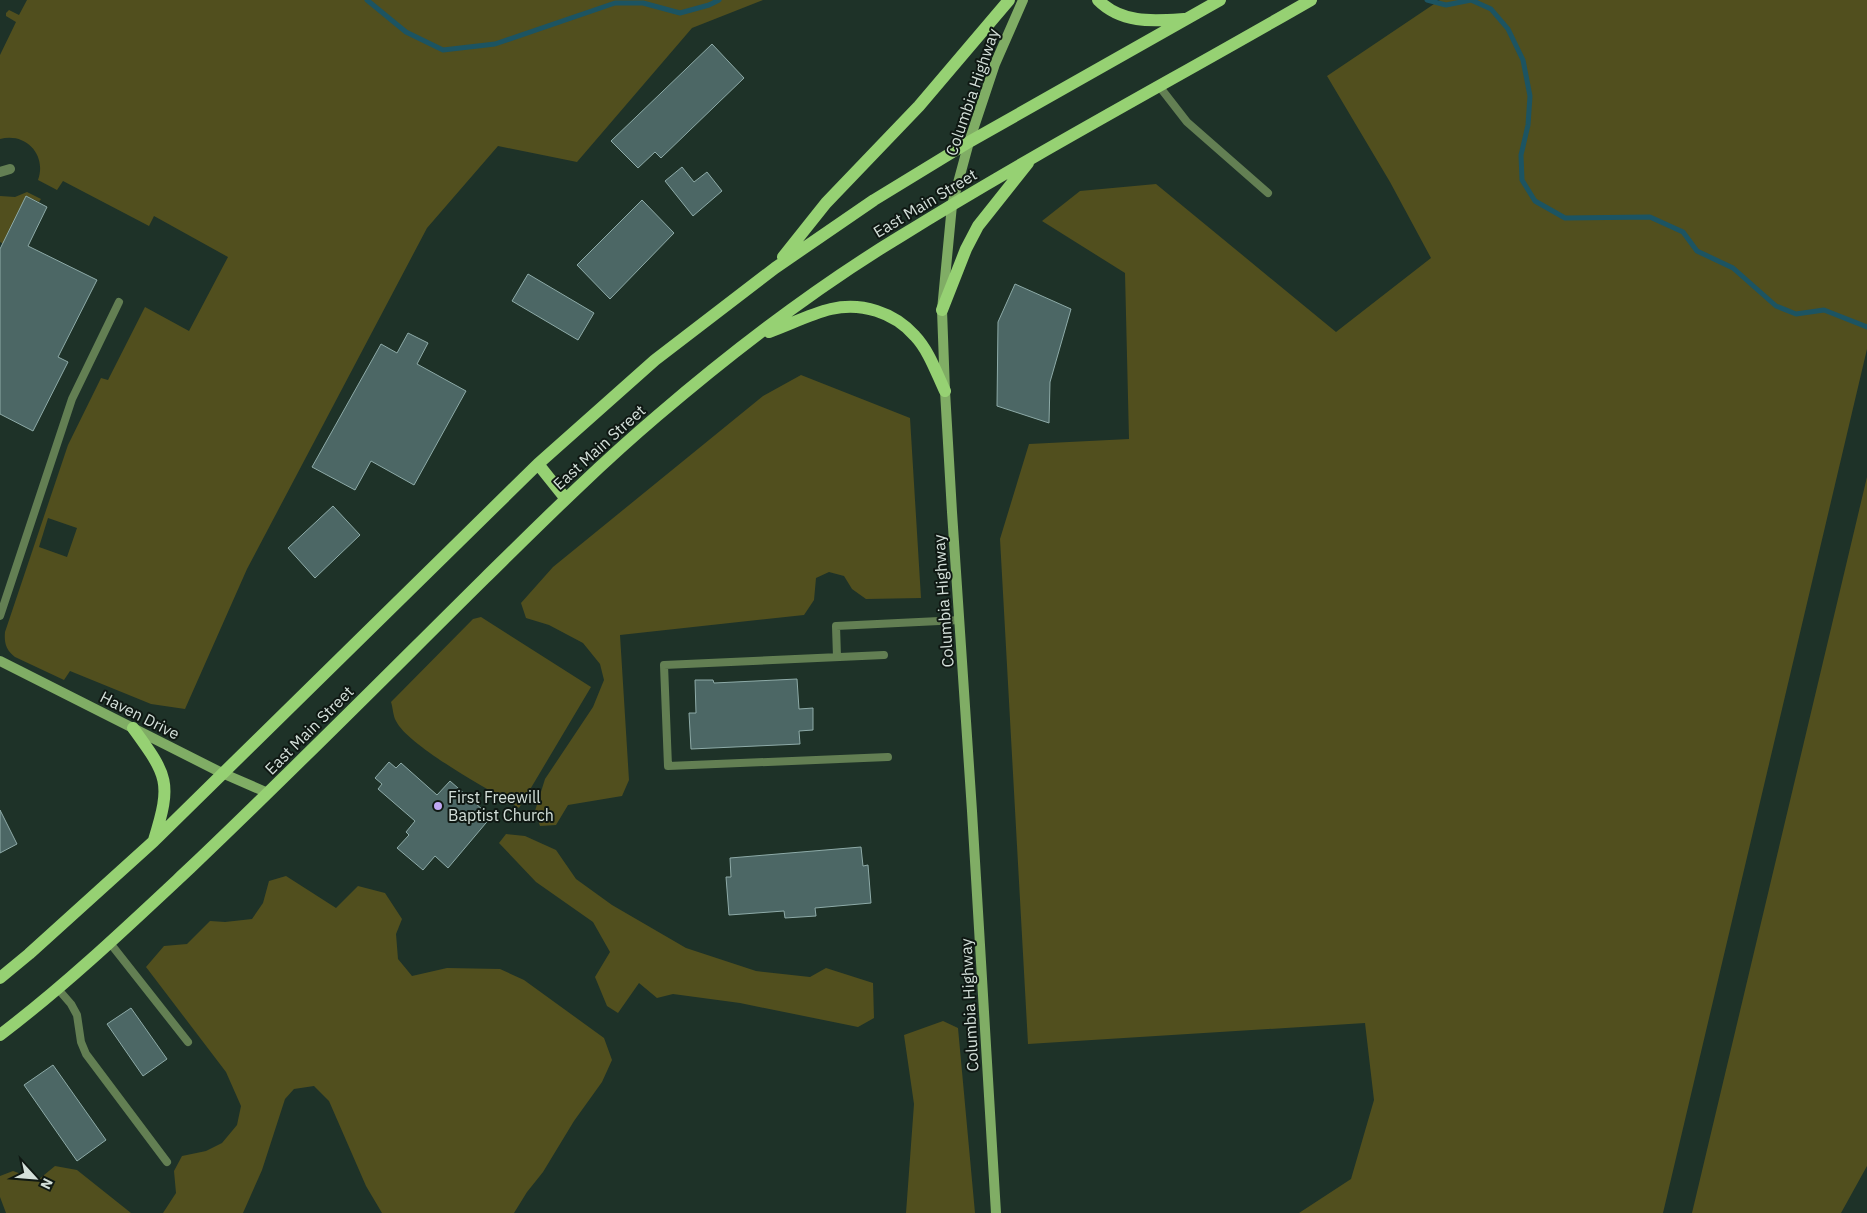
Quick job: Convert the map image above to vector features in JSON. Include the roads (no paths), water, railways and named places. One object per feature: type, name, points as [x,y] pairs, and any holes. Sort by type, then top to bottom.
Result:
[{"type":"main road","points":[[775,268],[826,203],[919,106],[1009,0]]},
{"type":"main road","name":"Columbia Highway","points":[[996,1213],[945,390],[942,310],[952,205],[969,142],[995,64],[1024,0]]},
{"type":"main road","points":[[1098,0],[1111,10],[1135,20],[1187,19]]},
{"type":"main road","name":"East Main Street","points":[[0,978],[154,841],[538,464],[654,360],[775,268],[874,200],[969,142],[1220,0]]},
{"type":"main road","name":"East Main Street","points":[[0,1035],[110,943],[268,793],[566,498],[656,416],[755,337],[841,275],[898,237],[1033,157],[1310,0]]},
{"type":"main road","points":[[942,310],[966,249],[978,226],[1033,157]]},
{"type":"main road","points":[[755,337],[830,309],[854,306],[878,311],[896,320],[915,336],[930,358],[945,390]]},
{"type":"main road","points":[[538,464],[566,498]]},
{"type":"main road","name":"Haven Drive","points":[[0,661],[222,774],[268,793]]},
{"type":"main road","points":[[133,728],[162,772],[166,790],[163,813],[154,841]]},
{"type":"lane","points":[[1159,86],[1187,122],[1268,193]]},
{"type":"lane","points":[[0,616],[72,399],[120,302]]},
{"type":"lane","points":[[837,657],[836,626],[960,620]]},
{"type":"lane","points":[[884,655],[664,664],[668,766],[888,756]]},
{"type":"lane","points":[[110,943],[188,1042]]},
{"type":"lane","points":[[58,988],[77,1015],[81,1042],[86,1054],[167,1162]]},
{"type":"waterway","points":[[367,0],[406,32],[443,50],[495,44],[615,3],[643,3],[680,13],[709,5],[719,0]]},
{"type":"waterway","points":[[1427,0],[1446,5],[1471,0],[1491,9],[1508,29],[1523,60],[1530,96],[1528,125],[1521,155],[1522,180],[1535,201],[1565,218],[1650,217],[1683,232],[1697,251],[1733,268],[1776,306],[1796,314],[1824,310],[1867,327]]},
{"type":"place","name":"First Freewill Baptist Church","points":[[438,806]]}]
